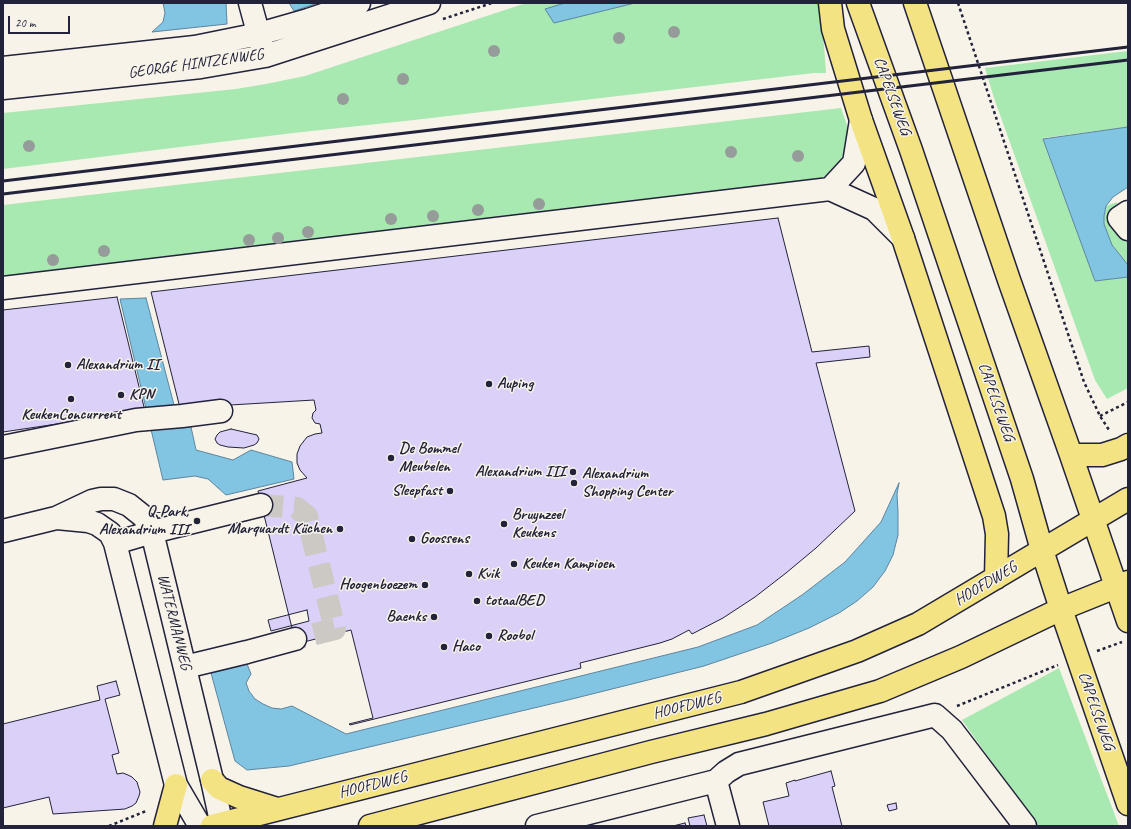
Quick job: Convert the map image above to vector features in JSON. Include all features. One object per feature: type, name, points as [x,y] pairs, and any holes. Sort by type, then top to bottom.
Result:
[{"type":"main road","points":[[830,3],[833,29],[861,120],[903,238],[994,516],[997,534],[996,578]]},
{"type":"main road","name":"CAPELSEWEG","points":[[858,3],[911,150],[1022,479],[1042,550],[1128,804]]},
{"type":"main road","points":[[915,3],[1009,280],[1093,520],[1122,584],[1128,621]]},
{"type":"main road","points":[[1071,455],[1102,455],[1128,445]]},
{"type":"main road","name":"HOOFDWEG","points":[[218,825],[741,692],[857,651],[918,624],[1128,499]]},
{"type":"main road","points":[[370,826],[651,752],[766,724],[880,691],[961,657],[1062,609],[1122,584]]},
{"type":"main road","points":[[212,780],[219,788],[239,797],[277,809]]},
{"type":"main road","points":[[166,826],[176,785]]},
{"type":"street","points":[[250,3],[265,56]]},
{"type":"street","name":"GEORGE HINTZENWEG","points":[[3,68],[195,47],[259,34],[359,3]]},
{"type":"street","name":"GEORGE HINTZENWEG","points":[[3,88],[201,66],[265,56],[429,3]]},
{"type":"street","points":[[830,189],[854,163],[861,120]]},
{"type":"street","points":[[3,288],[830,189],[874,209],[903,238]]},
{"type":"street","points":[[1128,212],[1119,218],[1128,229]]},
{"type":"street","points":[[3,447],[146,418],[182,416],[221,411]]},
{"type":"street","name":"WATERMANWEG","points":[[3,531],[56,518],[92,501],[101,500],[114,499],[129,505],[144,517],[152,532],[185,667],[212,780],[218,825]]},
{"type":"street","points":[[115,543],[152,532],[261,505]]},
{"type":"street","name":"WATERMANWEG","points":[[56,518],[88,521],[97,524],[110,533],[115,543],[176,785],[200,826]]},
{"type":"street","points":[[185,667],[295,639]]},
{"type":"street","points":[[537,826],[716,780],[739,764],[935,715],[952,730],[1026,826]]},
{"type":"street","points":[[716,780],[728,826]]},
{"type":"path","points":[[958,3],[1084,382],[1100,416],[1128,402]]},
{"type":"path","points":[[935,715],[1061,663],[1128,640]]},
{"type":"path","points":[[109,826],[152,808]]},
{"type":"green space","points":[[526,3],[821,3],[826,73],[814,73],[293,133],[3,169],[3,113],[236,89],[305,76]]},
{"type":"green space","points":[[1128,51],[1128,127],[1043,138],[1095,281],[1128,277],[1128,388],[1107,399],[1095,380],[994,98],[985,68]]},
{"type":"green space","points":[[841,108],[848,128],[848,139],[845,151],[838,165],[825,177],[809,183],[3,280],[3,205]]},
{"type":"green space","points":[[1117,202],[1115,220],[1128,238],[1128,265],[1112,245],[1104,224],[1106,206]]},
{"type":"green space","points":[[1059,668],[1119,826],[1037,826],[962,720]]},
{"type":"water","points":[[163,3],[226,3],[227,24],[152,32],[163,22],[165,13]]},
{"type":"water","points":[[289,3],[318,3],[294,11]]},
{"type":"water","points":[[565,3],[635,3],[554,23],[545,9]]},
{"type":"water","points":[[1128,127],[1128,187],[1113,197],[1106,206],[1104,224],[1112,245],[1128,265],[1128,277],[1095,281],[1043,139]]},
{"type":"water","points":[[146,298],[179,424],[191,427],[196,450],[233,460],[251,450],[292,462],[294,479],[226,495],[208,479],[195,476],[163,480],[120,299]]},
{"type":"water","points":[[899,483],[897,494],[898,535],[893,555],[885,571],[873,587],[857,601],[839,613],[809,628],[772,643],[704,666],[289,766],[247,770],[235,761],[211,673],[247,664],[251,674],[246,683],[249,691],[255,699],[272,708],[281,709],[292,706],[346,734],[698,647],[757,625],[802,595],[845,562],[881,522]]},
{"type":"building","name":"Alexandrium Shopping Center","points":[[778,218],[812,352],[869,346],[870,357],[816,363],[855,511],[816,548],[755,597],[723,618],[692,634],[689,630],[672,639],[660,643],[580,663],[581,668],[350,725],[349,724],[373,718],[351,630],[296,644],[258,491],[307,478],[300,470],[297,463],[297,454],[300,446],[307,437],[322,433],[320,424],[315,423],[312,418],[313,413],[316,410],[314,400],[180,408],[151,292]]},
{"type":"building","name":"Alexandrium II","points":[[117,297],[145,411],[3,432],[3,310]]},
{"type":"building","points":[[231,429],[257,435],[259,439],[254,445],[244,448],[228,447],[217,443],[215,439],[220,432]]},
{"type":"building","points":[[307,610],[309,621],[271,631],[268,620]]},
{"type":"building","points":[[116,681],[120,695],[105,699],[119,753],[112,755],[117,774],[123,773],[128,775],[137,782],[140,792],[136,803],[125,809],[53,814],[49,797],[3,808],[3,724],[100,700],[97,686]]},
{"type":"building","points":[[831,771],[835,786],[832,787],[842,826],[769,826],[763,802],[789,796],[786,783]]},
{"type":"building","points":[[896,803],[897,809],[889,811],[887,805]]},
{"type":"building","points":[[704,815],[707,826],[690,826],[688,818]]},
{"type":"building","points":[[685,823],[686,826],[673,826]]},
{"type":"tunnel","points":[[261,505],[297,508],[307,516],[335,629],[295,639]]},
{"type":"railway","points":[[3,181],[1128,47]]},
{"type":"railway","points":[[3,194],[1128,60]]},
{"type":"place","name":"Alexandrium II","points":[[68,365]]},
{"type":"place","name":"Auping","points":[[489,384]]},
{"type":"place","name":"KPN","points":[[121,395]]},
{"type":"place","name":"KeukenConcurrent","points":[[71,399]]},
{"type":"place","name":"De Bommel Meubelen","points":[[391,458]]},
{"type":"place","name":"Alexandrium III","points":[[573,472]]},
{"type":"place","name":"Alexandrium Shopping Center","points":[[574,483]]},
{"type":"place","name":"Sleepfast","points":[[450,491]]},
{"type":"place","name":"Q-Park, Alexandrium III","points":[[197,521]]},
{"type":"place","name":"Bruynzeel Keukens","points":[[504,524]]},
{"type":"place","name":"Marquardt Küchen","points":[[340,529]]},
{"type":"place","name":"Goossens","points":[[412,539]]},
{"type":"place","name":"Keuken Kampioen","points":[[514,564]]},
{"type":"place","name":"Kvik","points":[[469,574]]},
{"type":"place","name":"Hoogenboezem","points":[[425,585]]},
{"type":"place","name":"totaalBED","points":[[477,601]]},
{"type":"place","name":"Baenks","points":[[434,617]]},
{"type":"place","name":"Roobol","points":[[489,636]]},
{"type":"place","name":"Haco","points":[[444,647]]}]
